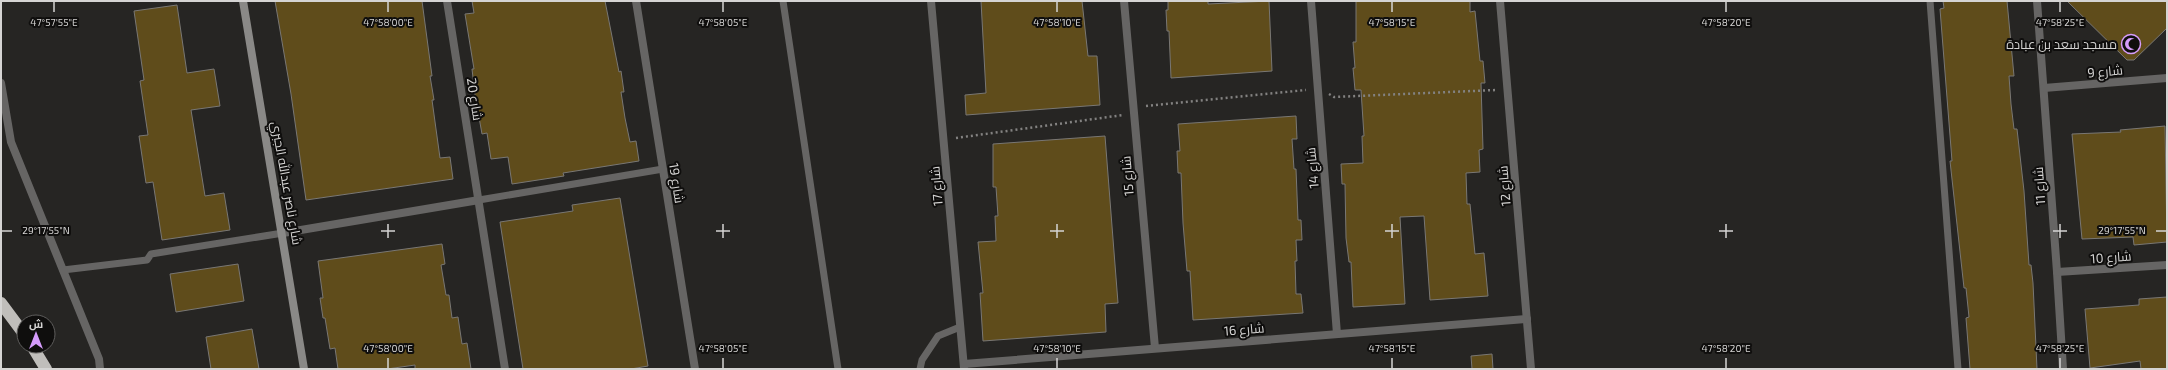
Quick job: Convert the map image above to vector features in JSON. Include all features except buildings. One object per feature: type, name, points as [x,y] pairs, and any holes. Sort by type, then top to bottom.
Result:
[{"type":"highway","points":[[1,303],[16,323]]},
{"type":"highway","points":[[37,354],[46,369]]},
{"type":"street","name":"شارع ناصر عبدالله الجبري","points":[[243,1],[283,233],[304,369]]},
{"type":"street","name":"شارع 20","points":[[447,1],[505,369]]},
{"type":"street","name":"شارع 19","points":[[636,1],[695,369]]},
{"type":"street","name":"شارع 17","points":[[931,1],[964,366]]},
{"type":"street","name":"شارع 15","points":[[1124,1],[1155,348]]},
{"type":"street","name":"شارع 14","points":[[1311,1],[1337,334]]},
{"type":"street","name":"شارع 12","points":[[1500,1],[1531,369]]},
{"type":"street","name":"شارع 11","points":[[2037,1],[2058,272],[2063,369]]},
{"type":"street","name":"شارع 9","points":[[2044,88],[2167,78]]},
{"type":"street","points":[[1,83],[11,142],[99,359],[100,369]]},
{"type":"street","points":[[283,233],[479,200]]},
{"type":"street","name":"شارع 10","points":[[2058,272],[2167,265]]},
{"type":"street","name":"شارع 16","points":[[964,366],[1155,348],[1527,319]]},
{"type":"lane","points":[[783,1],[838,369]]},
{"type":"lane","points":[[1930,1],[1958,369]]},
{"type":"lane","points":[[479,200],[663,169]]},
{"type":"lane","points":[[63,270],[147,260],[151,254],[283,233]]},
{"type":"lane","points":[[920,369],[922,360],[938,336],[960,327]]},
{"type":"path","points":[[943,139],[1133,114],[1148,104],[1318,89],[1334,97],[1507,89]]},
{"type":"place","name":"مسجد سعد بن عبادة","points":[[2131,44]]}]
